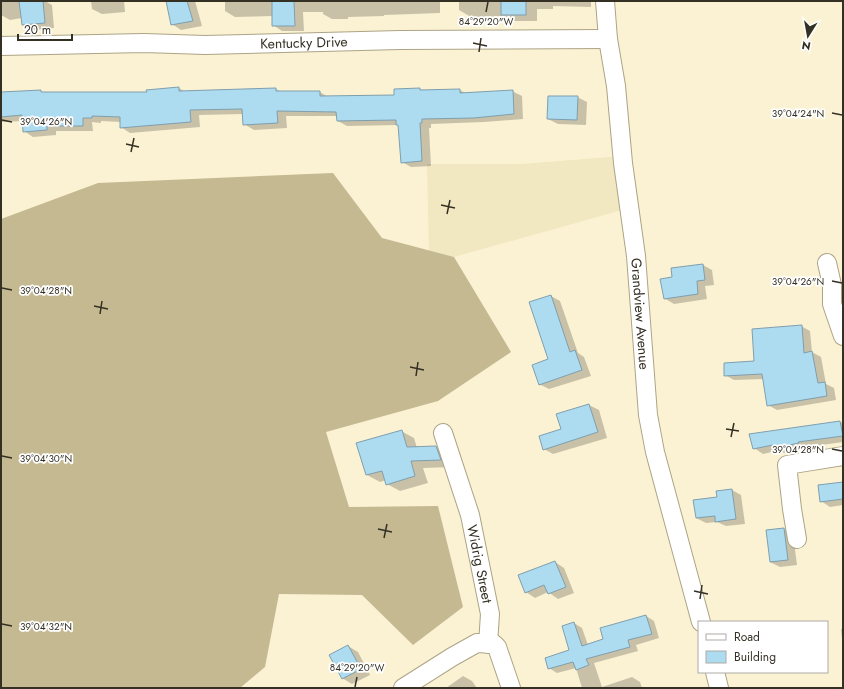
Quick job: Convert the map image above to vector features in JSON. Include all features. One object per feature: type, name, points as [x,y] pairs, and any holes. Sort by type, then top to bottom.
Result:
[{"type":"street","name":"Grandview Avenue","points":[[605,1],[608,39],[616,86],[623,163],[636,256],[648,415],[655,452],[701,621]]},
{"type":"street","name":"Kentucky Drive","points":[[1,46],[144,44],[205,45],[400,40],[608,39]]},
{"type":"street","points":[[827,263],[832,285],[832,304],[843,336]]},
{"type":"street","name":"Widrig Street","points":[[444,433],[470,515],[490,614],[488,644]]},
{"type":"street","points":[[797,539],[787,466],[843,456]]},
{"type":"street","points":[[403,688],[452,657],[478,643],[494,644],[511,688]]},
{"type":"street","points":[[714,673],[719,688]]},
{"type":"shaded area","points":[[623,156],[629,208],[454,257],[429,251],[427,164],[521,164]]},
{"type":"shaded area","points":[[333,173],[382,238],[454,257],[511,352],[438,401],[326,432],[349,507],[438,506],[463,607],[413,645],[362,595],[279,594],[265,667],[240,688],[1,688],[1,219],[98,183]]},
{"type":"building","points":[[19,1],[43,1],[45,23],[22,25]]},
{"type":"building","points":[[166,1],[187,1],[193,21],[171,25]]},
{"type":"building","points":[[272,1],[294,1],[295,26],[272,26]]},
{"type":"building","points":[[501,1],[526,1],[526,15],[501,15]]},
{"type":"building","points":[[179,87],[179,91],[276,88],[276,91],[320,91],[320,96],[394,95],[394,89],[420,88],[420,90],[460,89],[460,93],[513,90],[514,114],[474,118],[422,119],[422,123],[420,123],[422,161],[401,163],[398,125],[396,125],[396,120],[337,121],[336,112],[277,111],[278,123],[243,125],[242,109],[190,110],[191,122],[120,128],[120,117],[92,116],[92,118],[83,118],[83,126],[47,126],[47,130],[23,132],[22,115],[1,117],[1,92],[41,90],[41,92],[147,92],[146,90]]},
{"type":"building","points":[[548,96],[578,96],[577,120],[547,119]]},
{"type":"building","points":[[703,264],[705,280],[697,281],[698,294],[664,299],[660,279],[672,277],[671,268]]},
{"type":"building","points":[[551,295],[570,352],[575,350],[582,370],[539,385],[532,365],[548,359],[529,302]]},
{"type":"building","points":[[802,325],[804,353],[812,351],[818,383],[825,382],[827,396],[767,406],[762,374],[724,376],[724,363],[754,361],[752,329]]},
{"type":"building","points":[[589,404],[598,432],[543,450],[539,436],[561,429],[556,414]]},
{"type":"building","points":[[840,421],[843,436],[798,442],[799,443],[774,448],[773,445],[753,449],[749,434]]},
{"type":"building","points":[[402,430],[407,447],[436,446],[441,460],[411,461],[415,476],[386,485],[382,471],[366,475],[356,443]]},
{"type":"building","points":[[843,482],[843,499],[820,502],[818,485]]},
{"type":"building","points":[[732,489],[736,519],[715,522],[715,516],[696,518],[693,500],[717,497],[716,491]]},
{"type":"building","points":[[784,528],[788,560],[770,562],[766,530]]},
{"type":"building","points":[[555,561],[566,587],[548,594],[544,585],[525,593],[518,575]]},
{"type":"building","points":[[646,615],[652,634],[628,640],[630,647],[586,659],[589,665],[576,670],[573,662],[548,669],[545,658],[569,650],[562,626],[574,622],[582,646],[603,639],[600,628]]},
{"type":"building","points":[[348,645],[361,669],[342,679],[329,655]]}]
